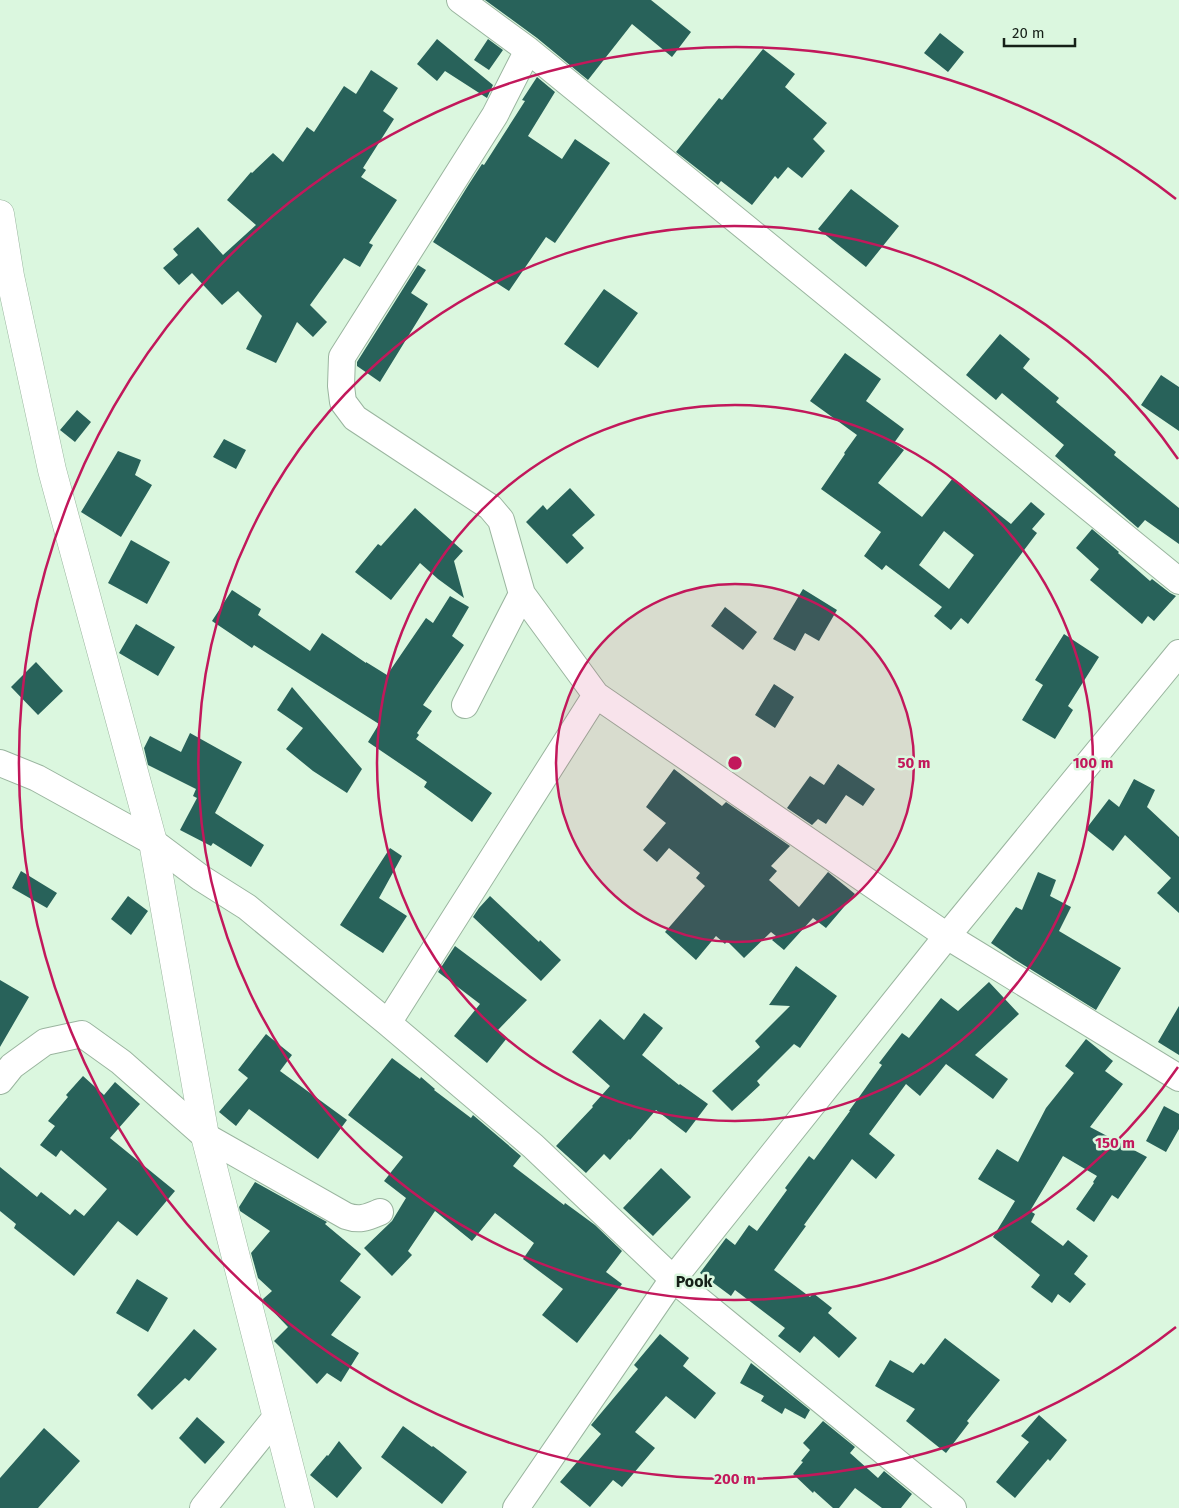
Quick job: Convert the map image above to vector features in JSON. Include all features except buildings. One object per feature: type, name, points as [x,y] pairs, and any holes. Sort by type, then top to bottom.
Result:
[{"type":"street","points":[[460,0],[528,50],[1179,580]]},
{"type":"street","points":[[528,50],[495,115],[342,357],[341,386],[343,402],[355,418],[490,507],[502,520],[522,594],[596,695],[947,936],[1179,1078]]},
{"type":"street","points":[[0,214],[5,273],[52,470],[153,842],[205,1136],[300,1508]]},
{"type":"street","points":[[465,705],[522,594]]},
{"type":"street","points":[[516,1508],[673,1280],[947,936],[1179,653]]},
{"type":"street","points":[[388,1023],[596,695]]},
{"type":"street","points":[[0,763],[37,778],[153,842],[201,878],[246,907],[388,1023],[533,1146],[673,1280],[887,1453],[939,1504]]},
{"type":"street","points":[[0,1081],[12,1066],[45,1042],[82,1034],[121,1062],[205,1136],[354,1220],[380,1212]]},
{"type":"street","points":[[203,1508],[276,1416]]},
{"type":"district","name":"Pook","points":[[694,1281]]}]
